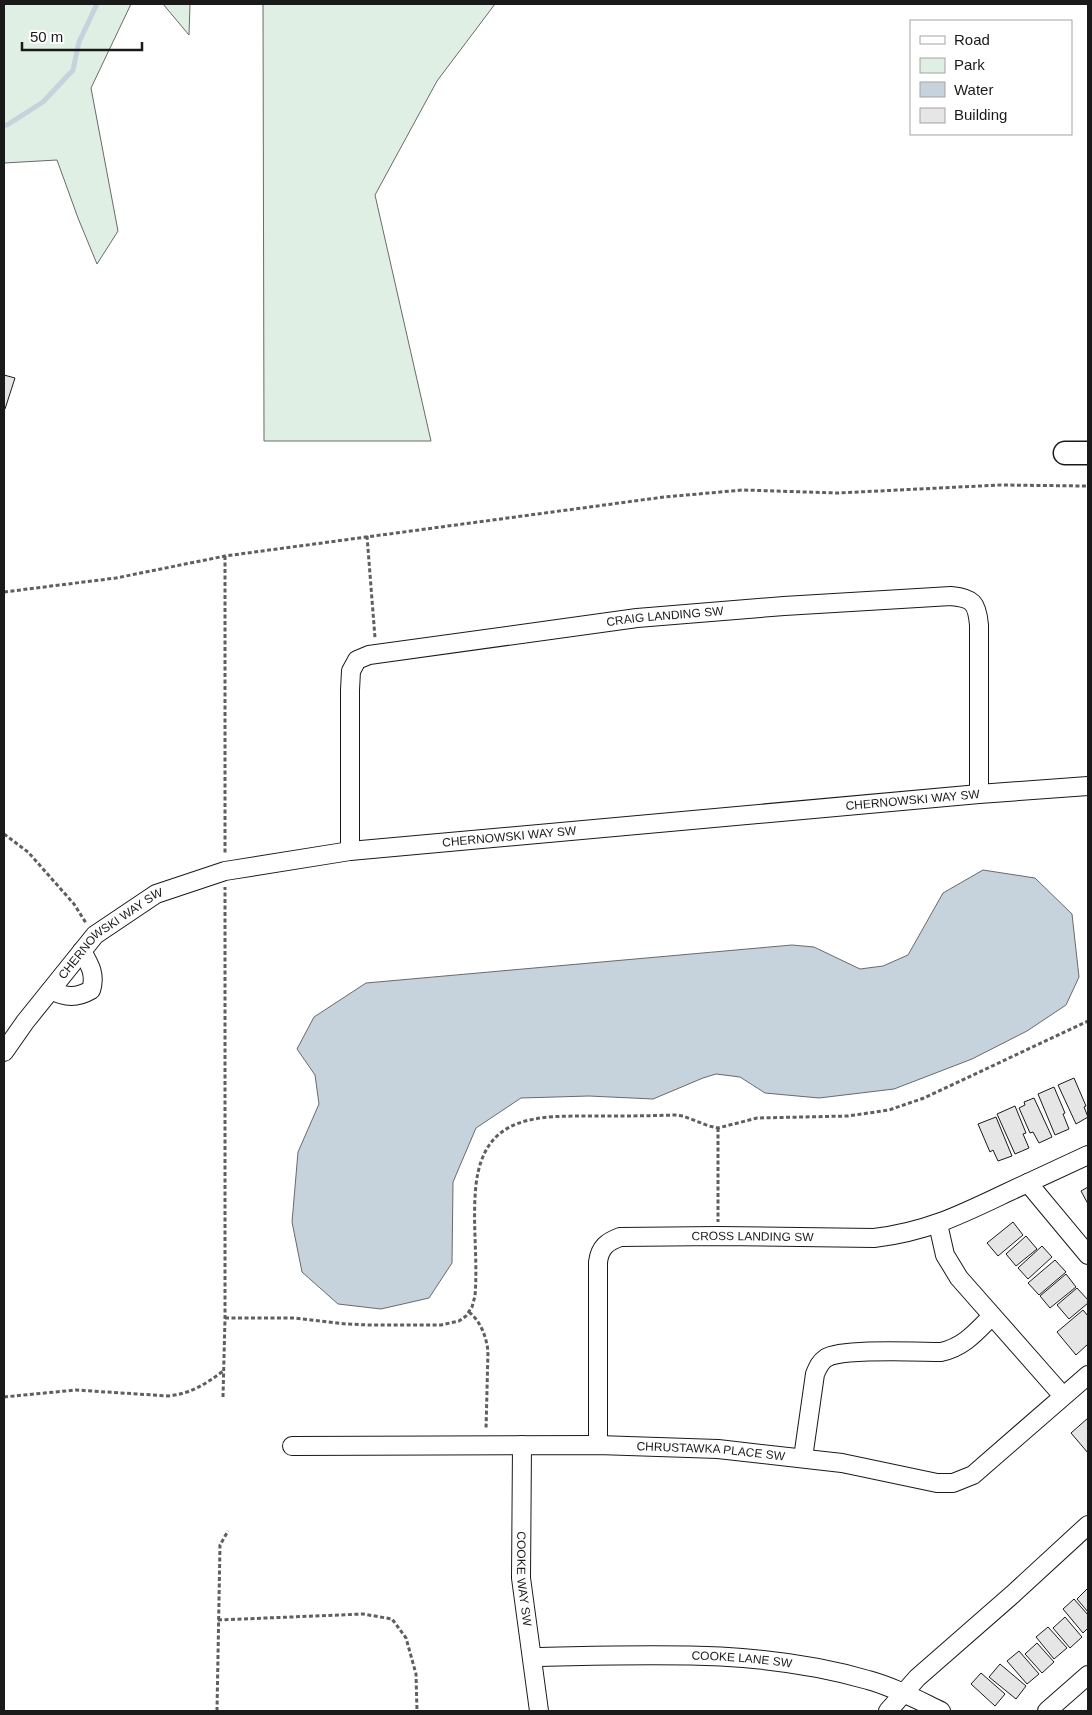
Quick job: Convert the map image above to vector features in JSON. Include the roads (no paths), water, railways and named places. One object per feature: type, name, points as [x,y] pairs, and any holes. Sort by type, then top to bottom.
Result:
[{"type":"main road","points":[[1065,453],[1088,453]]},
{"type":"street","name":"CRAIG LANDING SW","points":[[350,851],[350,690],[352,671],[357,660],[376,654],[638,618],[803,604],[951,596],[963,597],[972,602],[977,610],[979,625],[978,794]]},
{"type":"street","name":"CHERNOWSKI WAY SW","points":[[4,1052],[24,1022],[95,935],[156,894],[225,871],[350,851],[978,794],[1088,786]]},
{"type":"street","points":[[51,990],[61,996],[71,997],[82,995],[91,990],[94,980],[82,951]]},
{"type":"street","name":"CROSS LANDING SW","points":[[598,1445],[599,1253],[604,1244],[620,1237],[874,1238],[896,1235],[938,1224],[1088,1155]]},
{"type":"street","points":[[1028,1183],[1088,1254]]},
{"type":"street","points":[[938,1224],[945,1255],[951,1266],[992,1316],[1063,1396]]},
{"type":"street","points":[[803,1458],[815,1374],[819,1364],[825,1358],[844,1353],[941,1352],[951,1350],[964,1344],[992,1316]]},
{"type":"street","name":"CHRUSTAWKA PLACE SW","points":[[292,1446],[598,1445],[718,1449],[803,1458],[866,1468],[937,1483],[953,1483],[973,1476],[1088,1375]]},
{"type":"street","name":"COOKE WAY SW","points":[[522,1445],[521,1578],[539,1711]]},
{"type":"street","points":[[888,1711],[917,1678],[1088,1525]]},
{"type":"street","name":"COOKE LANE SW","points":[[533,1657],[676,1654],[757,1659],[836,1671],[871,1680],[942,1711]]},
{"type":"street","points":[[1048,1711],[1088,1675]]},
{"type":"water","points":[[983,870],[1035,878],[1072,914],[1079,977],[1066,1005],[1027,1031],[972,1059],[894,1089],[819,1098],[765,1093],[740,1077],[716,1074],[653,1099],[589,1096],[521,1098],[476,1128],[453,1182],[452,1263],[429,1298],[381,1309],[338,1304],[302,1272],[292,1222],[298,1152],[319,1104],[315,1075],[297,1049],[314,1017],[366,983],[792,945],[814,947],[860,969],[883,966],[908,955],[943,893]]},
{"type":"waterway","points":[[4,125],[7,125],[43,102],[73,70],[79,42],[97,4]]}]
